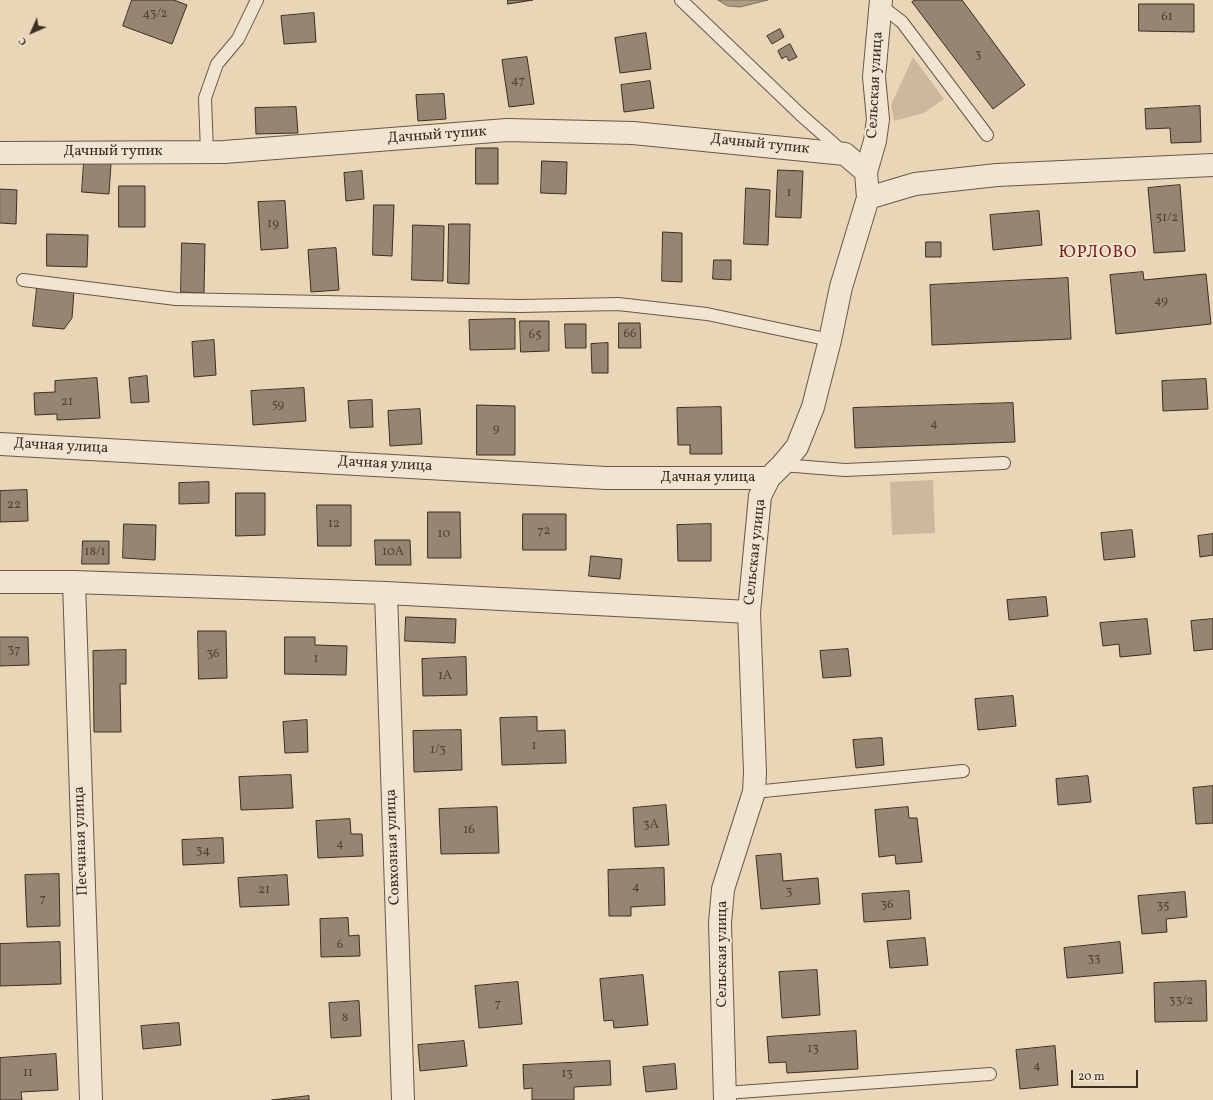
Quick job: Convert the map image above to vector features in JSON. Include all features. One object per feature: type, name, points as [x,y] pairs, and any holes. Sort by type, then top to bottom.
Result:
[{"type":"street","name":"Сельская улица","points":[[725,1096],[720,923],[723,889],[754,792],[755,772],[749,612],[760,496],[776,471],[797,447],[813,407],[830,340],[841,287],[868,198],[866,172],[875,141],[878,118],[874,77],[881,2]]},
{"type":"street","name":"Дачный тупик","points":[[0,153],[224,152],[507,130],[633,133],[845,154]]},
{"type":"street","points":[[845,154],[866,172]]},
{"type":"street","points":[[868,198],[915,184],[997,175],[1213,165]]},
{"type":"street","name":"Дачная улица","points":[[0,444],[606,478],[776,471]]},
{"type":"street","points":[[0,582],[74,582],[386,593],[749,612]]},
{"type":"street","name":"Песчаная улица","points":[[74,582],[91,1100]]},
{"type":"street","name":"Совхозная улица","points":[[386,593],[403,1100]]},
{"type":"lane","points":[[207,152],[205,98],[217,64],[238,39],[257,0]]},
{"type":"lane","points":[[681,0],[801,116],[845,154]]},
{"type":"lane","points":[[881,2],[902,22],[987,135]]},
{"type":"lane","points":[[23,280],[176,299],[520,306],[618,304],[707,314],[830,340]]},
{"type":"lane","points":[[776,471],[845,470],[1004,463]]},
{"type":"lane","points":[[754,792],[963,771]]},
{"type":"lane","points":[[725,1096],[990,1074]]},
{"type":"shaded area","points":[[718,0],[768,0],[740,7],[728,6]]},
{"type":"shaded area","points":[[913,57],[944,99],[924,113],[894,121],[891,105]]},
{"type":"shaded area","points":[[933,480],[935,533],[892,535],[890,482]]},
{"type":"building","points":[[132,0],[174,0],[187,5],[172,44],[123,26]]},
{"type":"building","points":[[508,0],[533,0],[508,4]]},
{"type":"building","points":[[916,0],[962,0],[1025,85],[993,109],[912,2]]},
{"type":"building","points":[[1139,4],[1194,4],[1194,32],[1139,31]]},
{"type":"building","points":[[314,13],[316,42],[284,44],[281,16]]},
{"type":"building","points":[[780,29],[784,37],[772,44],[767,36]]},
{"type":"building","points":[[646,33],[651,69],[620,73],[615,38]]},
{"type":"building","points":[[790,44],[797,57],[789,61],[786,56],[782,59],[778,51]]},
{"type":"building","points":[[527,57],[534,104],[509,107],[502,60]]},
{"type":"building","points":[[650,81],[654,108],[624,112],[621,85]]},
{"type":"building","points":[[444,94],[446,119],[418,121],[416,95]]},
{"type":"building","points":[[1200,106],[1201,142],[1171,143],[1170,128],[1146,129],[1145,109]]},
{"type":"building","points":[[296,107],[298,133],[256,134],[255,108]]},
{"type":"building","points":[[476,148],[498,148],[498,184],[476,184]]},
{"type":"building","points":[[542,161],[567,162],[566,194],[541,193]]},
{"type":"building","points":[[84,162],[111,163],[109,194],[82,192]]},
{"type":"building","points":[[778,170],[803,171],[801,218],[776,217]]},
{"type":"building","points":[[362,171],[364,199],[346,201],[344,173]]},
{"type":"building","points":[[1180,185],[1185,251],[1154,253],[1148,188]]},
{"type":"building","points":[[119,186],[145,186],[145,227],[119,227]]},
{"type":"building","points":[[746,188],[770,190],[768,245],[744,244]]},
{"type":"building","points":[[0,189],[17,190],[16,224],[0,223]]},
{"type":"building","points":[[285,201],[288,248],[261,250],[258,202]]},
{"type":"building","points":[[374,205],[394,205],[392,256],[373,255]]},
{"type":"building","points":[[1039,211],[1042,245],[993,250],[990,215]]},
{"type":"building","points":[[449,224],[470,224],[469,284],[448,283]]},
{"type":"building","points":[[413,225],[444,226],[443,281],[412,280]]},
{"type":"building","points":[[663,232],[682,233],[682,282],[662,281]]},
{"type":"building","points":[[47,234],[88,235],[87,267],[47,266]]},
{"type":"building","points":[[926,242],[941,242],[941,257],[926,257]]},
{"type":"building","points":[[182,243],[205,244],[204,293],[181,292]]},
{"type":"building","points":[[336,248],[339,290],[311,292],[308,250]]},
{"type":"building","points":[[714,260],[731,260],[731,280],[713,279]]},
{"type":"building","points":[[1143,272],[1144,280],[1206,274],[1211,324],[1116,334],[1110,275]]},
{"type":"building","points":[[1068,278],[1071,339],[932,345],[930,285]]},
{"type":"building","points":[[37,288],[74,291],[72,318],[64,329],[33,326]]},
{"type":"building","points":[[515,319],[515,349],[470,350],[469,320]]},
{"type":"building","points":[[520,321],[549,321],[549,351],[521,352]]},
{"type":"building","points":[[619,323],[640,323],[641,348],[619,348]]},
{"type":"building","points":[[565,324],[586,324],[586,348],[566,348]]},
{"type":"building","points":[[214,340],[216,375],[194,377],[192,342]]},
{"type":"building","points":[[608,343],[608,373],[592,373],[591,344]]},
{"type":"building","points":[[147,376],[149,402],[131,403],[129,378]]},
{"type":"building","points":[[97,378],[100,418],[57,420],[57,414],[35,415],[34,393],[55,392],[55,381]]},
{"type":"building","points":[[1206,379],[1208,409],[1163,411],[1162,381]]},
{"type":"building","points":[[304,388],[306,421],[253,425],[251,391]]},
{"type":"building","points":[[372,400],[373,427],[350,428],[348,401]]},
{"type":"building","points":[[1013,403],[1015,442],[855,448],[853,408]]},
{"type":"building","points":[[477,405],[515,406],[515,455],[477,455]]},
{"type":"building","points":[[721,407],[722,454],[690,454],[690,445],[678,445],[677,408]]},
{"type":"building","points":[[420,409],[422,444],[390,446],[388,411]]},
{"type":"building","points":[[209,482],[209,503],[179,504],[179,483]]},
{"type":"building","points":[[27,490],[28,521],[0,522],[0,491]]},
{"type":"building","points":[[236,493],[265,493],[265,535],[236,536]]},
{"type":"building","points":[[317,505],[351,505],[351,546],[318,546]]},
{"type":"building","points":[[428,512],[460,512],[461,558],[428,558]]},
{"type":"building","points":[[523,514],[566,514],[566,550],[523,550]]},
{"type":"building","points":[[124,524],[156,525],[155,560],[123,558]]},
{"type":"building","points":[[711,524],[711,561],[678,561],[677,525]]},
{"type":"building","points":[[1132,530],[1135,557],[1104,560],[1101,533]]},
{"type":"building","points":[[1213,534],[1213,555],[1200,557],[1198,536]]},
{"type":"building","points":[[375,540],[410,540],[411,565],[376,565]]},
{"type":"building","points":[[83,541],[109,541],[109,564],[82,564]]},
{"type":"building","points":[[591,556],[622,559],[620,579],[589,576]]},
{"type":"building","points":[[1046,597],[1048,616],[1009,620],[1007,600]]},
{"type":"building","points":[[406,617],[456,619],[455,643],[405,641]]},
{"type":"building","points":[[1147,619],[1151,654],[1120,657],[1119,644],[1103,646],[1100,623]]},
{"type":"building","points":[[1213,619],[1213,649],[1194,651],[1191,621]]},
{"type":"building","points":[[198,631],[226,631],[227,678],[199,679]]},
{"type":"building","points":[[0,637],[28,637],[29,665],[0,666]]},
{"type":"building","points":[[285,637],[315,637],[315,645],[347,646],[346,675],[285,674]]},
{"type":"building","points":[[848,649],[851,676],[823,678],[820,651]]},
{"type":"building","points":[[126,650],[126,684],[120,684],[121,732],[94,732],[93,651]]},
{"type":"building","points":[[466,657],[467,695],[423,696],[422,659]]},
{"type":"building","points":[[1013,696],[1016,726],[978,730],[975,699]]},
{"type":"building","points":[[537,717],[537,731],[565,730],[566,763],[502,765],[500,718]]},
{"type":"building","points":[[307,720],[308,752],[285,753],[283,722]]},
{"type":"building","points":[[461,730],[462,770],[414,772],[413,731]]},
{"type":"building","points":[[882,738],[884,765],[856,768],[853,740]]},
{"type":"building","points":[[291,775],[293,808],[241,810],[239,777]]},
{"type":"building","points":[[1088,776],[1091,802],[1058,805],[1056,779]]},
{"type":"building","points":[[1213,786],[1213,823],[1196,824],[1193,788]]},
{"type":"building","points":[[666,805],[669,845],[635,847],[633,808]]},
{"type":"building","points":[[497,807],[499,853],[441,854],[439,809]]},
{"type":"building","points":[[908,807],[909,818],[917,818],[922,862],[896,864],[895,855],[879,857],[875,810]]},
{"type":"building","points":[[350,819],[351,834],[362,834],[363,856],[318,858],[316,821]]},
{"type":"building","points":[[223,838],[224,863],[183,865],[182,840]]},
{"type":"building","points":[[781,854],[783,881],[818,878],[820,904],[761,909],[756,856]]},
{"type":"building","points":[[664,868],[665,905],[631,907],[631,916],[609,916],[608,870]]},
{"type":"building","points":[[59,874],[60,926],[27,927],[25,875]]},
{"type":"building","points":[[287,875],[289,905],[240,907],[238,878]]},
{"type":"building","points":[[909,891],[911,919],[864,922],[862,894]]},
{"type":"building","points":[[1185,892],[1187,917],[1166,919],[1167,932],[1142,934],[1138,896]]},
{"type":"building","points":[[348,918],[349,936],[359,935],[360,956],[321,957],[320,919]]},
{"type":"building","points":[[925,938],[928,965],[890,968],[887,941]]},
{"type":"building","points":[[60,942],[61,984],[0,986],[0,944]]},
{"type":"building","points":[[1120,942],[1123,973],[1067,978],[1064,948]]},
{"type":"building","points":[[817,970],[820,1015],[782,1018],[779,972]]},
{"type":"building","points":[[643,975],[648,1025],[614,1028],[613,1020],[604,1021],[600,979]]},
{"type":"building","points":[[1206,981],[1207,1021],[1155,1022],[1154,983]]},
{"type":"building","points":[[518,982],[522,1024],[479,1028],[475,986]]},
{"type":"building","points":[[359,1001],[361,1036],[331,1038],[329,1003]]},
{"type":"building","points":[[179,1023],[181,1045],[143,1049],[141,1026]]},
{"type":"building","points":[[856,1031],[858,1069],[787,1073],[786,1062],[769,1063],[767,1037]]},
{"type":"building","points":[[464,1041],[467,1066],[420,1071],[418,1045]]},
{"type":"building","points":[[1055,1046],[1058,1085],[1020,1089],[1016,1050]]},
{"type":"building","points":[[56,1054],[58,1090],[21,1092],[22,1100],[0,1100],[0,1058]]},
{"type":"building","points":[[610,1061],[611,1085],[574,1087],[574,1100],[532,1100],[532,1088],[524,1089],[523,1065]]},
{"type":"building","points":[[675,1064],[677,1089],[646,1092],[643,1067]]},
{"type":"building","points":[[309,1096],[309,1100],[272,1100]]},
{"type":"district","name":"ЮРЛОВО","points":[[1098,254]]}]
